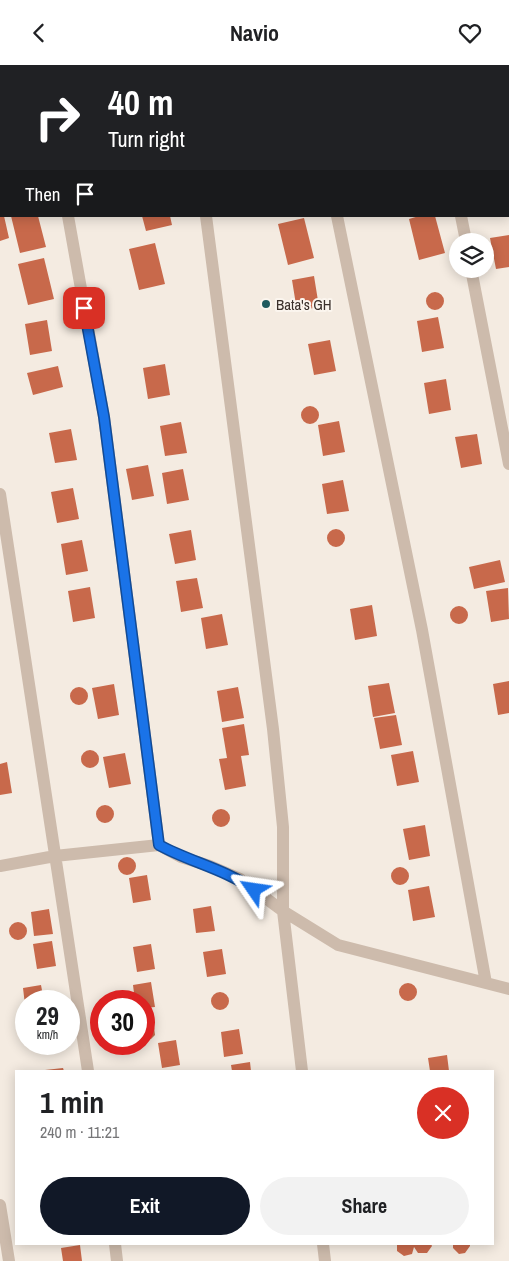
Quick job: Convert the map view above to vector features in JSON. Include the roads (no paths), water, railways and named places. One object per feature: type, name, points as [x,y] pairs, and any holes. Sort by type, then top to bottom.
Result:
[{"type":"street","points":[[68,217],[104,417],[159,845]]},
{"type":"street","points":[[206,217],[274,729],[283,827],[283,911],[302,1070]]},
{"type":"street","points":[[337,217],[422,630],[486,983]]},
{"type":"street","points":[[461,217],[464,233]]},
{"type":"street","points":[[473,278],[509,464]]},
{"type":"street","points":[[0,494],[88,1070]]},
{"type":"street","points":[[0,866],[55,856],[159,845],[181,857],[210,865],[240,879],[283,911],[338,945],[509,989]]},
{"type":"street","points":[[0,1205],[6,1259]]},
{"type":"street","points":[[114,1245],[117,1261]]},
{"type":"street","points":[[323,1245],[325,1261]]},
{"type":"place","name":"Bata's GH","points":[[266,304]]}]
